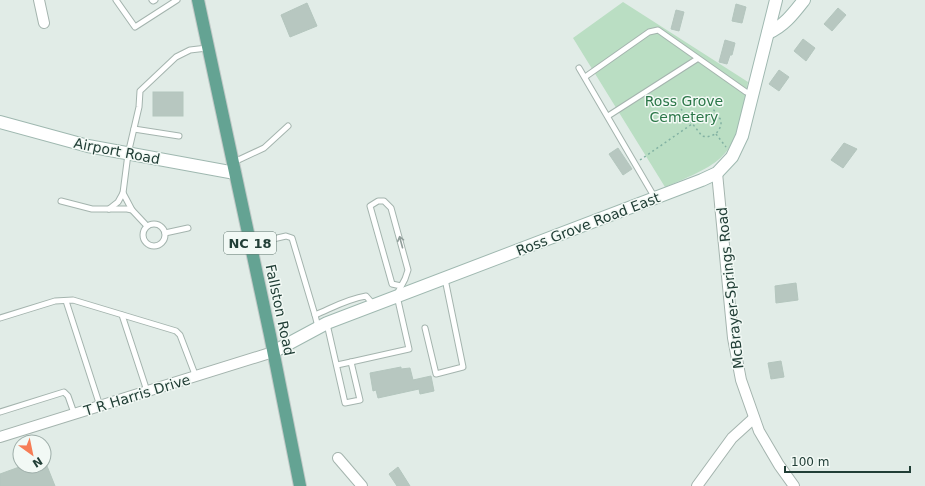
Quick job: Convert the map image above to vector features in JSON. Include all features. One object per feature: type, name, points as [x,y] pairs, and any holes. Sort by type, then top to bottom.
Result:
[{"type":"main road","name":"Fallston Road","points":[[198,0],[251,244],[300,486]]},
{"type":"street","points":[[39,0],[44,23]]},
{"type":"street","name":"Ross Grove Road East","points":[[273,352],[322,326],[398,293],[444,278],[655,199],[717,173],[732,157],[742,136],[776,0]]},
{"type":"street","points":[[768,33],[786,22],[804,0]]},
{"type":"street","name":"Airport Road","points":[[0,122],[56,139],[128,154],[234,168]]},
{"type":"street","name":"McBrayer-Springs Road","points":[[717,173],[733,338],[741,380],[754,418],[779,465],[794,486]]},
{"type":"street","name":"T R Harris Drive","points":[[0,437],[273,352]]},
{"type":"street","points":[[697,486],[732,438],[754,418]]},
{"type":"street","points":[[338,458],[362,486]]},
{"type":"lane","points":[[116,0],[135,27],[177,0]]},
{"type":"lane","points":[[585,77],[653,30],[663,34],[746,92],[753,93]]},
{"type":"lane","points":[[108,209],[118,202],[123,193],[128,154],[139,107],[140,91],[176,57],[190,50],[208,48]]},
{"type":"lane","points":[[608,116],[697,59]]},
{"type":"lane","points":[[579,68],[655,199]]},
{"type":"lane","points":[[234,168],[264,148],[288,126]]},
{"type":"lane","points":[[134,129],[179,136]]},
{"type":"lane","points":[[123,193],[132,210],[147,226]]},
{"type":"lane","points":[[62,200],[92,209],[123,208],[132,210]]},
{"type":"lane","points":[[337,366],[409,349],[398,293],[392,284],[370,206],[378,201],[384,201],[389,204],[408,270],[398,293]]},
{"type":"lane","points":[[147,226],[157,224],[165,233]]},
{"type":"lane","points":[[147,226],[143,237],[148,245],[156,246],[161,244],[165,233]]},
{"type":"lane","points":[[165,233],[188,228]]},
{"type":"lane","points":[[251,244],[286,236],[292,238],[315,315],[322,326],[337,366],[345,403],[360,400],[351,362]]},
{"type":"lane","points":[[424,328],[436,374],[463,368],[444,278]]},
{"type":"lane","points":[[315,315],[354,298],[366,296],[373,305]]},
{"type":"lane","points":[[0,318],[55,301],[73,300],[176,331],[180,335],[196,377]]},
{"type":"lane","points":[[66,301],[100,406]]},
{"type":"lane","points":[[122,315],[147,391]]},
{"type":"lane","points":[[0,412],[64,392],[68,396],[74,414]]},
{"type":"path","points":[[705,98],[721,120],[716,134]]},
{"type":"path","points":[[681,109],[702,136],[716,134]]},
{"type":"path","points":[[646,156],[692,124]]},
{"type":"path","points":[[716,134],[729,151]]},
{"type":"green space","name":"Ross Grove Cemetery","points":[[623,2],[748,82],[739,124],[734,139],[727,151],[718,160],[705,169],[665,187],[573,38]]},
{"type":"building","points":[[307,3],[317,26],[290,37],[281,15]]},
{"type":"building","points":[[736,4],[746,7],[742,23],[732,21]]},
{"type":"building","points":[[838,8],[846,15],[832,31],[824,24]]},
{"type":"building","points":[[676,10],[684,12],[679,31],[671,29]]},
{"type":"building","points":[[803,39],[815,48],[806,61],[794,51]]},
{"type":"building","points":[[725,40],[735,43],[732,55],[730,55],[727,64],[719,62]]},
{"type":"building","points":[[779,70],[789,77],[779,91],[769,84]]},
{"type":"building","points":[[153,92],[183,92],[183,116],[153,116]]},
{"type":"building","points":[[844,143],[857,149],[843,168],[831,160]]},
{"type":"building","points":[[618,148],[632,169],[623,175],[609,154]]},
{"type":"building","points":[[796,283],[798,300],[776,303],[775,286]]},
{"type":"building","points":[[781,361],[784,377],[771,379],[768,363]]},
{"type":"building","points":[[401,367],[401,369],[410,368],[413,380],[431,376],[434,391],[420,394],[419,389],[378,398],[376,390],[373,391],[370,373]]},
{"type":"building","points":[[398,467],[410,486],[397,486],[389,474]]},
{"type":"building","points":[[12,470],[12,474],[50,474],[55,486],[0,486],[0,474]]}]
